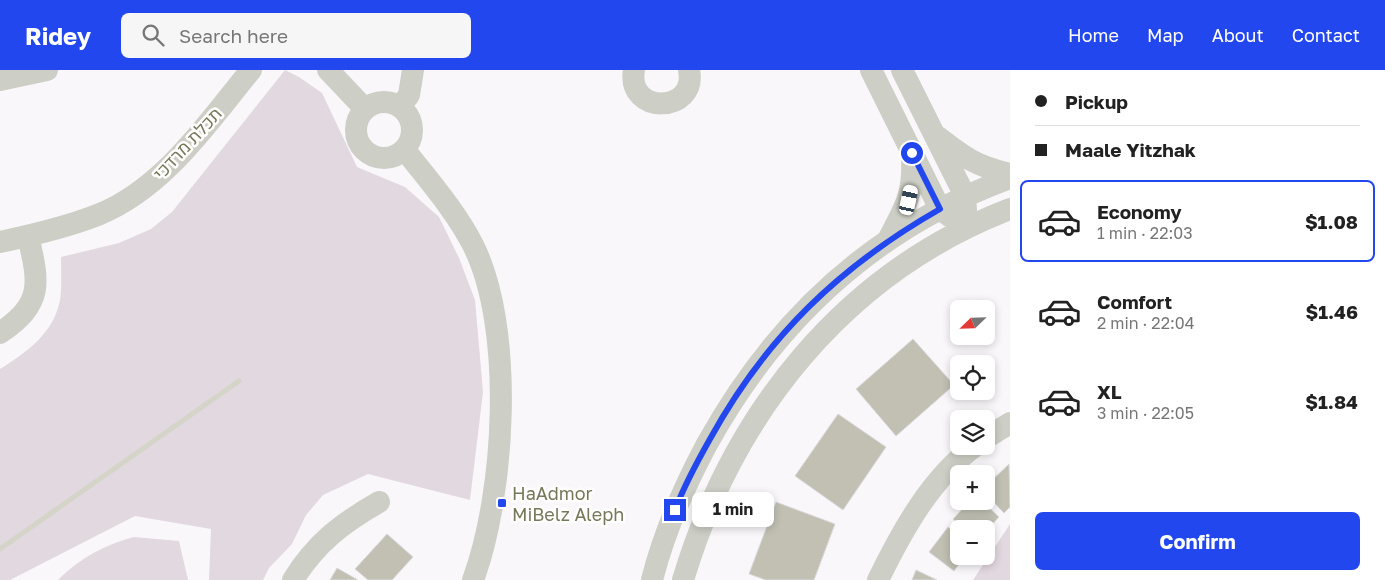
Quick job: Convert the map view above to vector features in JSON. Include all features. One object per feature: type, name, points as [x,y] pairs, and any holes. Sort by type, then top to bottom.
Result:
[{"type":"street","points":[[0,80],[47,70]]},
{"type":"street","name":"תכלת מרדכי","points":[[0,242],[28,236],[100,214],[144,188],[186,150],[251,70]]},
{"type":"street","points":[[328,70],[364,109]]},
{"type":"street","points":[[400,107],[409,95],[414,70]]},
{"type":"street","points":[[634,70],[634,82],[638,91],[644,98],[662,104],[679,99],[685,92],[689,84],[689,70]]},
{"type":"street","points":[[871,70],[940,209],[967,228]]},
{"type":"street","points":[[902,70],[965,196],[967,228]]},
{"type":"street","points":[[381,102],[400,107],[407,114],[412,127],[410,142],[405,150],[393,157],[384,159],[374,157],[366,152],[359,144],[356,127],[364,109],[381,102]]},
{"type":"street","points":[[933,133],[960,155],[983,168],[1010,176]]},
{"type":"street","points":[[405,150],[452,209],[474,246],[495,313],[500,403],[498,465],[489,528],[473,580]]},
{"type":"street","points":[[888,240],[909,200],[913,181],[912,153]]},
{"type":"street","points":[[652,580],[680,496],[735,396],[758,363],[804,309],[837,279],[888,240],[940,209],[1010,176]]},
{"type":"street","points":[[683,580],[704,517],[742,442],[782,381],[825,330],[850,307],[904,265],[967,228],[1010,209]]},
{"type":"street","points":[[0,333],[21,319],[35,294],[36,268],[28,236]]},
{"type":"street","points":[[995,432],[1010,423]]},
{"type":"street","points":[[878,580],[916,510],[963,455]]},
{"type":"street","points":[[293,580],[307,559],[338,527],[379,502]]},
{"type":"shaded area","points":[[285,70],[322,93],[357,167],[405,187],[439,217],[459,258],[475,300],[483,392],[470,500],[368,474],[323,495],[306,515],[292,544],[269,568],[263,580],[209,580],[211,529],[135,516],[10,580],[0,580],[0,369],[38,341],[52,322],[60,300],[61,257],[119,243],[151,229],[172,212]]},
{"type":"shaded area","points":[[1010,524],[1010,580],[973,580],[983,565],[995,565],[995,547]]},
{"type":"shaded area","points":[[134,537],[179,541],[188,580],[58,580],[74,565],[93,553]]},
{"type":"building","points":[[913,339],[950,381],[950,389],[896,436],[856,389]]},
{"type":"building","points":[[838,414],[886,447],[843,510],[795,476]]},
{"type":"building","points":[[1009,464],[1010,507],[1004,513],[995,504],[995,477]]},
{"type":"building","points":[[776,502],[835,524],[814,580],[766,580],[749,574]]},
{"type":"building","points":[[962,510],[992,510],[999,517],[995,521],[953,519]]},
{"type":"building","points":[[948,527],[950,529],[950,565],[958,565],[954,571],[929,552]]},
{"type":"building","points":[[387,534],[413,557],[392,580],[368,580],[355,569]]},
{"type":"building","points":[[337,568],[358,580],[330,580]]},
{"type":"building","points":[[916,570],[937,580],[912,580]]},
{"type":"waterway","points":[[0,549],[239,381]]},
{"type":"place","name":"HaAdmor MiBelz Aleph","points":[[502,503]]},
{"type":"route","points":[[675,510],[688,479],[716,427],[735,396],[777,339],[804,309],[857,262],[888,240],[940,209],[912,153]]}]
